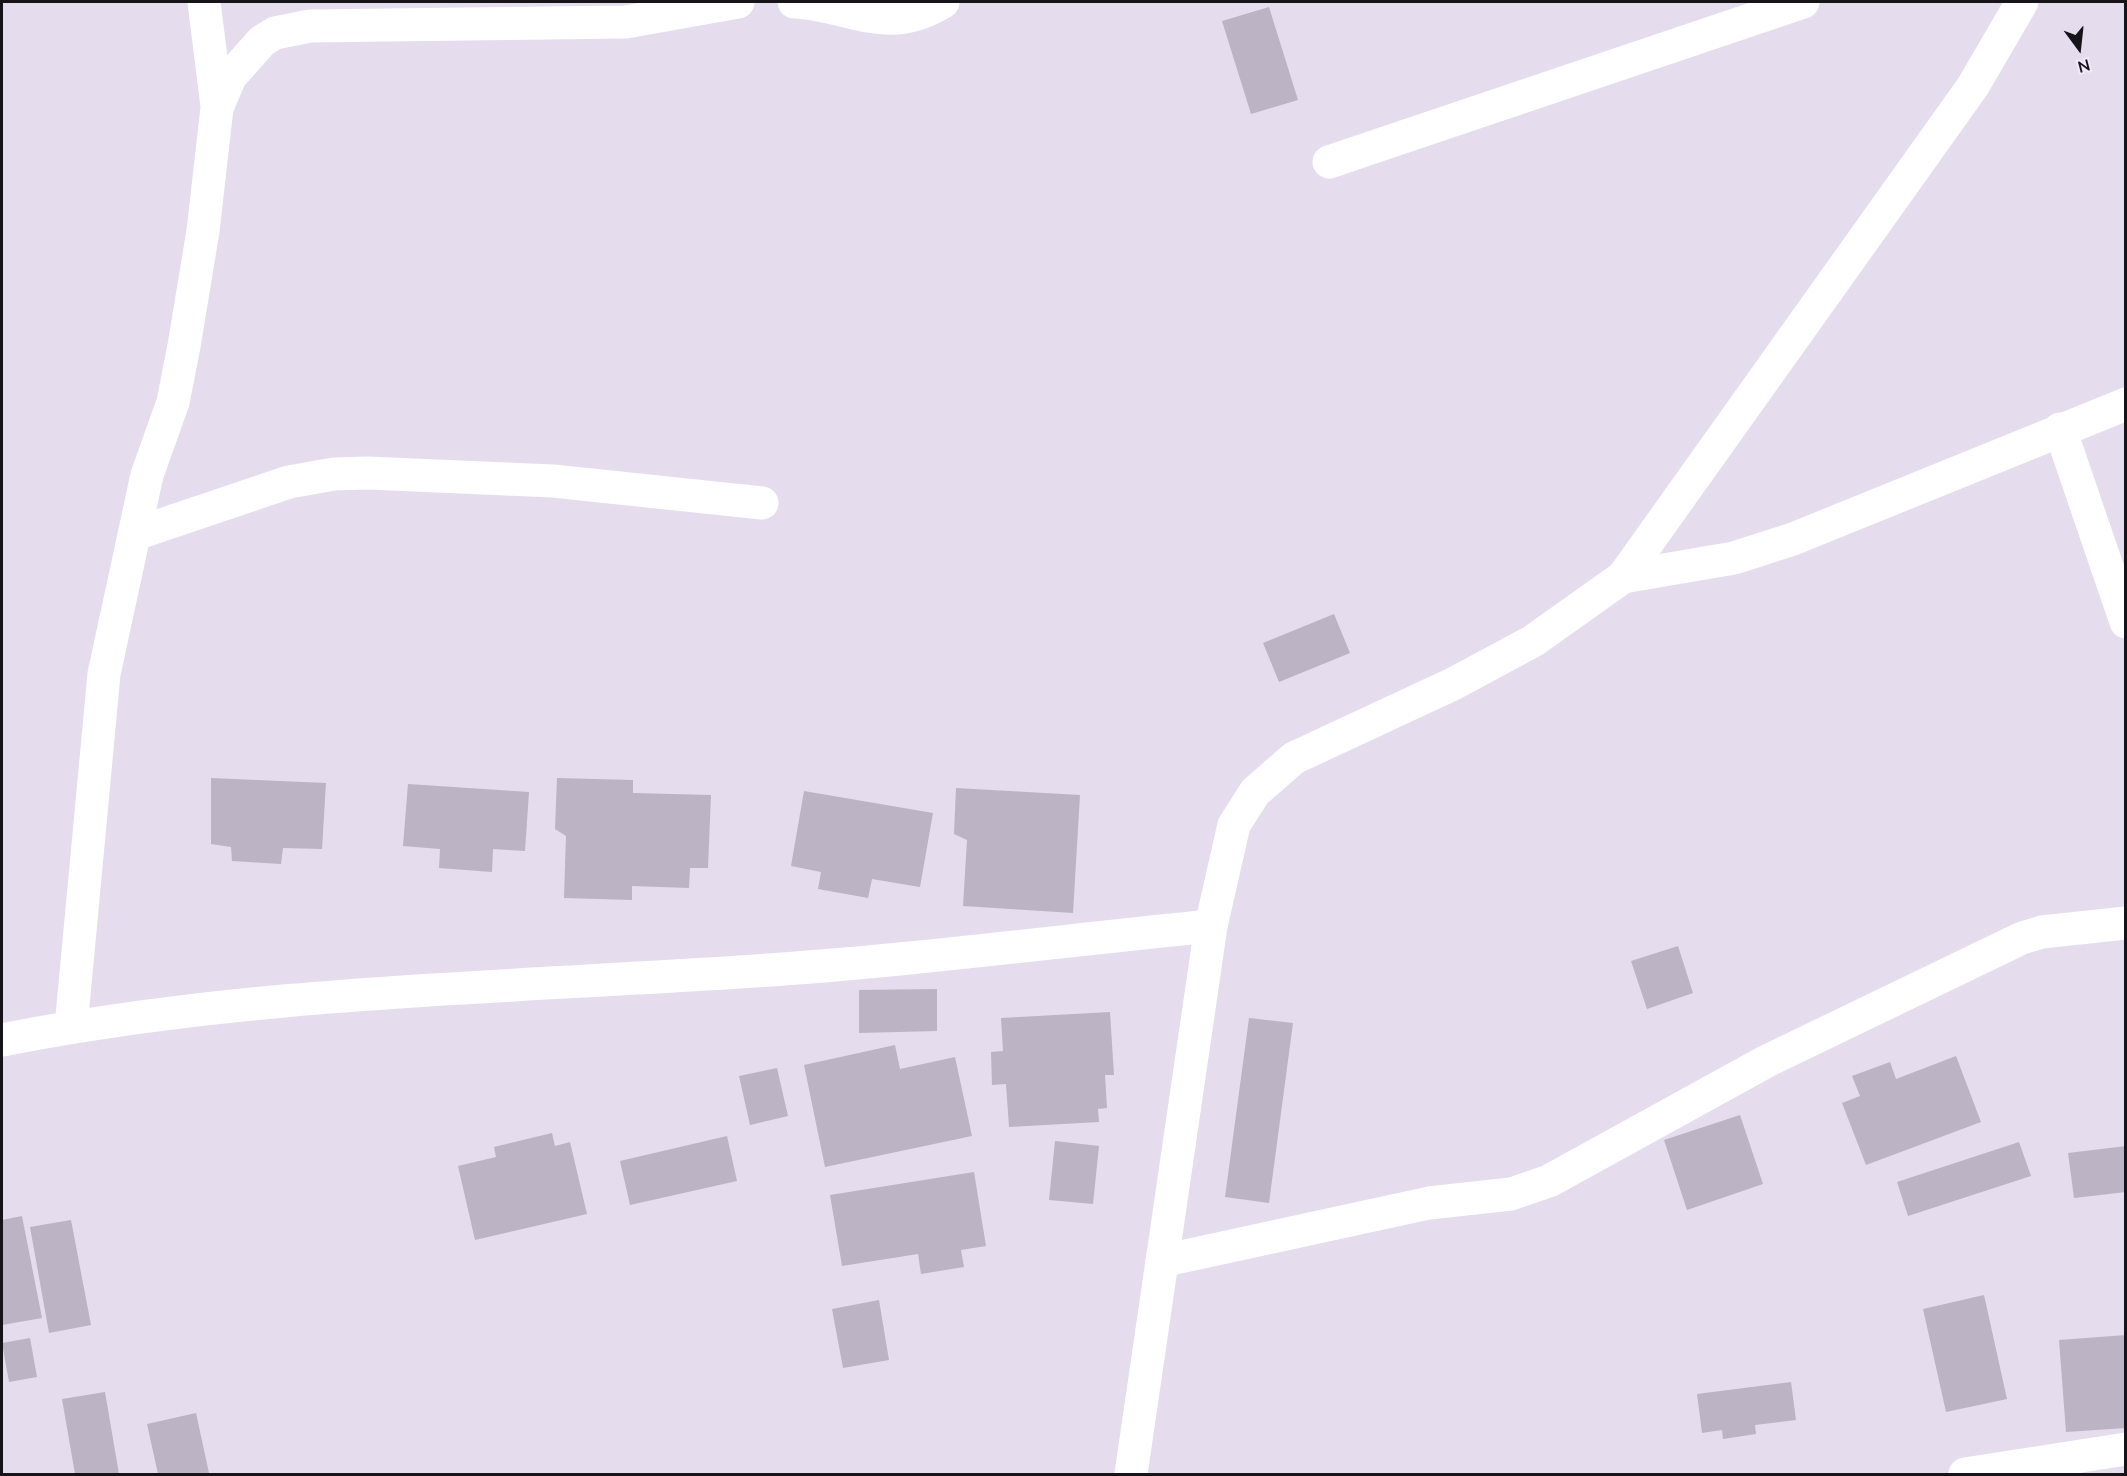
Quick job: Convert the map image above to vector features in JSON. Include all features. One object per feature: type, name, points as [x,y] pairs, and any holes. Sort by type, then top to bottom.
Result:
[{"type":"street","points":[[71,1027],[104,674],[147,475],[173,402],[191,312],[217,108],[204,2]]},
{"type":"street","points":[[217,108],[230,77],[262,41],[275,33],[310,26],[626,22],[738,2]]},
{"type":"street","points":[[794,2],[899,19],[921,15],[943,2]]},
{"type":"street","points":[[1329,162],[1803,2]]},
{"type":"street","points":[[1131,1474],[1211,927],[1234,825],[1255,792],[1294,758],[1453,684],[1533,641],[1623,577],[1935,141],[1972,86],[2022,2]]},
{"type":"street","points":[[1623,577],[1734,558],[1793,539],[2126,404]]},
{"type":"street","points":[[2061,429],[2126,622]]},
{"type":"street","points":[[135,534],[289,482],[334,474],[368,473],[553,481],[762,503]]},
{"type":"street","points":[[1162,1261],[1429,1203],[1511,1194],[1549,1181],[1767,1061],[2022,938],[2042,932],[2126,923]]},
{"type":"street","points":[[2,1040],[71,1027],[205,1008],[364,993],[758,971],[1211,927]]},
{"type":"street","points":[[1965,1474],[2126,1449]]},
{"type":"building","points":[[1269,7],[1298,100],[1251,114],[1222,21]]},
{"type":"building","points":[[1334,614],[1350,653],[1279,682],[1263,643]]},
{"type":"building","points":[[211,778],[326,783],[322,849],[283,848],[281,864],[232,861],[231,847],[211,844]]},
{"type":"building","points":[[557,778],[633,780],[633,793],[711,795],[708,868],[690,868],[689,888],[632,886],[632,900],[564,898],[566,836],[555,829]]},
{"type":"building","points":[[408,784],[529,792],[525,851],[493,849],[492,872],[439,868],[440,849],[403,846]]},
{"type":"building","points":[[956,788],[1080,795],[1073,913],[963,906],[967,840],[954,834]]},
{"type":"building","points":[[804,791],[933,813],[920,887],[872,879],[868,898],[818,889],[821,872],[791,866]]},
{"type":"building","points":[[1678,946],[1693,993],[1647,1009],[1631,961]]},
{"type":"building","points":[[937,989],[937,1031],[859,1033],[859,990]]},
{"type":"building","points":[[1110,1012],[1114,1075],[1105,1075],[1107,1108],[1098,1109],[1099,1122],[1009,1127],[1006,1084],[992,1085],[991,1052],[1003,1051],[1001,1018]]},
{"type":"building","points":[[1249,1018],[1293,1023],[1269,1203],[1225,1197]]},
{"type":"building","points":[[895,1045],[900,1069],[955,1057],[972,1136],[825,1167],[804,1065]]},
{"type":"building","points":[[1956,1056],[1981,1122],[1866,1165],[1842,1103],[1860,1096],[1852,1076],[1890,1062],[1896,1079]]},
{"type":"building","points":[[777,1068],[788,1116],[750,1125],[739,1076]]},
{"type":"building","points":[[1740,1115],[1763,1184],[1687,1210],[1664,1140]]},
{"type":"building","points":[[552,1133],[555,1146],[570,1142],[587,1214],[475,1240],[458,1166],[496,1157],[494,1147]]},
{"type":"building","points":[[727,1136],[737,1181],[630,1205],[620,1161]]},
{"type":"building","points":[[1055,1141],[1099,1146],[1093,1204],[1049,1200]]},
{"type":"building","points":[[2019,1142],[2031,1176],[1908,1216],[1897,1182]]},
{"type":"building","points":[[2126,1146],[2126,1192],[2074,1198],[2068,1153]]},
{"type":"building","points":[[974,1172],[986,1246],[961,1250],[964,1267],[921,1274],[918,1254],[842,1266],[830,1195]]},
{"type":"building","points":[[22,1216],[42,1318],[2,1325],[2,1220]]},
{"type":"building","points":[[71,1220],[91,1325],[49,1333],[30,1227]]},
{"type":"building","points":[[1984,1295],[2007,1399],[1946,1412],[1923,1309]]},
{"type":"building","points":[[879,1300],[889,1360],[843,1368],[832,1309]]},
{"type":"building","points":[[2126,1335],[2126,1428],[2066,1432],[2059,1340]]},
{"type":"building","points":[[30,1338],[37,1377],[9,1382],[2,1343]]},
{"type":"building","points":[[1791,1382],[1796,1420],[1755,1425],[1756,1434],[1723,1439],[1722,1430],[1702,1433],[1697,1394]]},
{"type":"building","points":[[105,1392],[119,1474],[75,1474],[62,1399]]},
{"type":"building","points":[[196,1413],[209,1473],[158,1474],[147,1424]]}]
